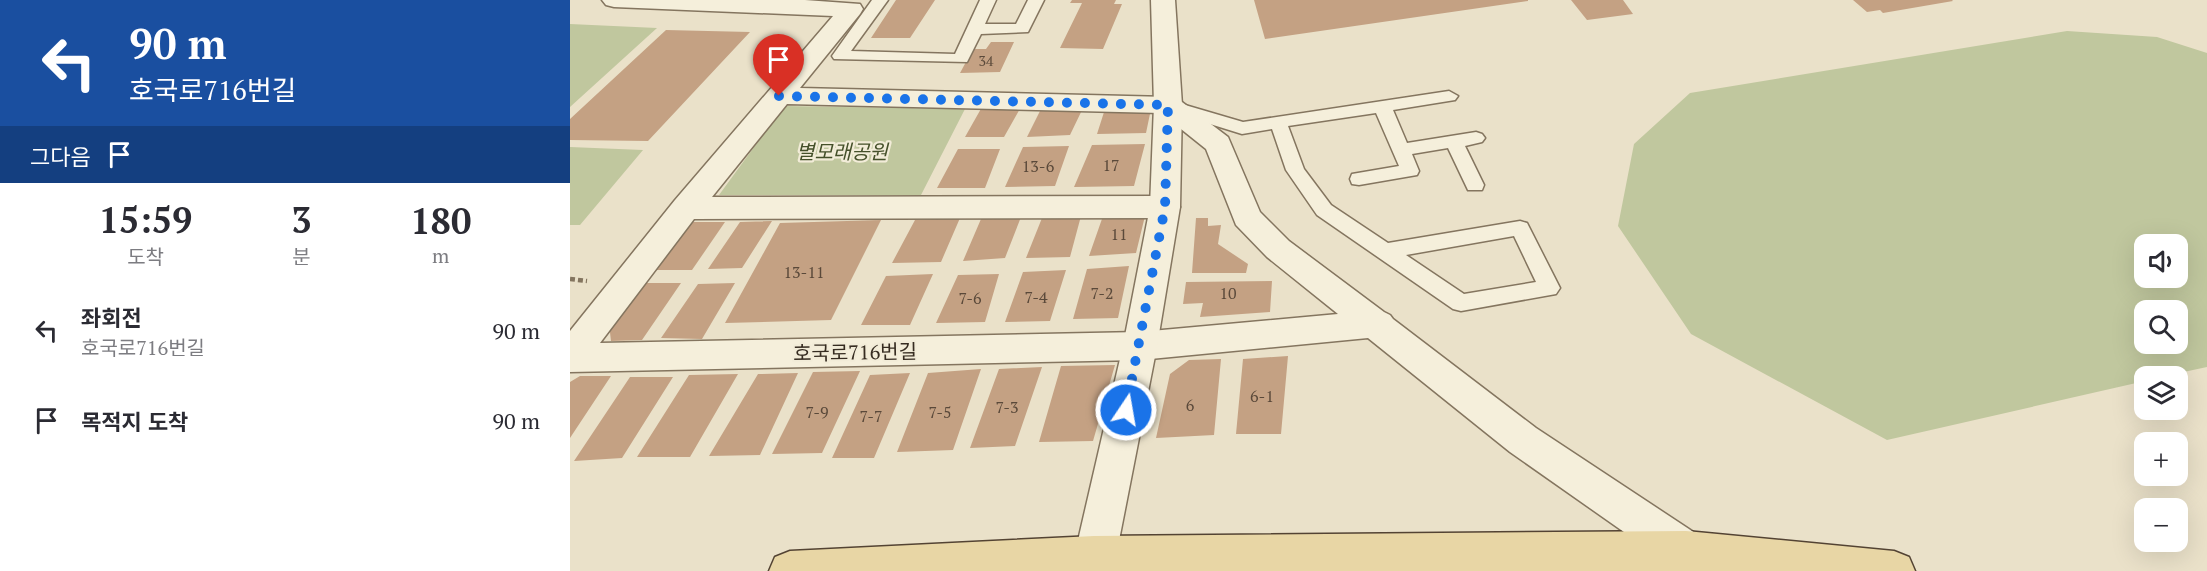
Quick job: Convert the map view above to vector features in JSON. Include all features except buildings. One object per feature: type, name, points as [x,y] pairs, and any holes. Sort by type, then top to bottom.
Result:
[{"type":"main road","points":[[790,571],[1686,551],[1894,571]]},
{"type":"street","points":[[570,357],[686,208],[850,9],[614,0]]},
{"type":"street","points":[[1093,564],[1140,346],[1165,207],[1168,105],[1162,0]]},
{"type":"street","points":[[779,96],[1168,105],[1218,144],[1247,217],[1278,249],[1378,324],[1523,440],[1686,551]]},
{"type":"street","points":[[686,208],[1165,207]]},
{"type":"street","name":"호국로716번길","points":[[570,357],[1140,346],[1378,324]]},
{"type":"lane","points":[[880,0],[840,56],[961,59],[988,0]]},
{"type":"lane","points":[[975,29],[1022,29],[1036,0]]},
{"type":"lane","points":[[1168,105],[1242,128],[1449,96]]},
{"type":"lane","points":[[1359,179],[1410,171],[1382,106]]},
{"type":"lane","points":[[1278,122],[1295,170],[1324,210],[1461,303],[1549,288],[1520,228],[1387,251]]},
{"type":"lane","points":[[1401,150],[1476,138]]},
{"type":"lane","points":[[1454,142],[1475,185]]},
{"type":"green space","points":[[570,24],[657,28],[570,107]]},
{"type":"green space","points":[[2067,31],[2157,37],[2207,53],[2207,367],[2188,371],[2188,366],[2134,366],[2134,384],[1887,440],[1691,334],[1618,226],[1634,144],[1690,93]]},
{"type":"green space","name":"별모래공원","points":[[784,106],[965,109],[921,195],[719,195]]},
{"type":"green space","points":[[570,147],[643,150],[580,225],[570,225]]},
{"type":"route","points":[[779,96],[1168,105],[1165,207],[1126,410]]}]
